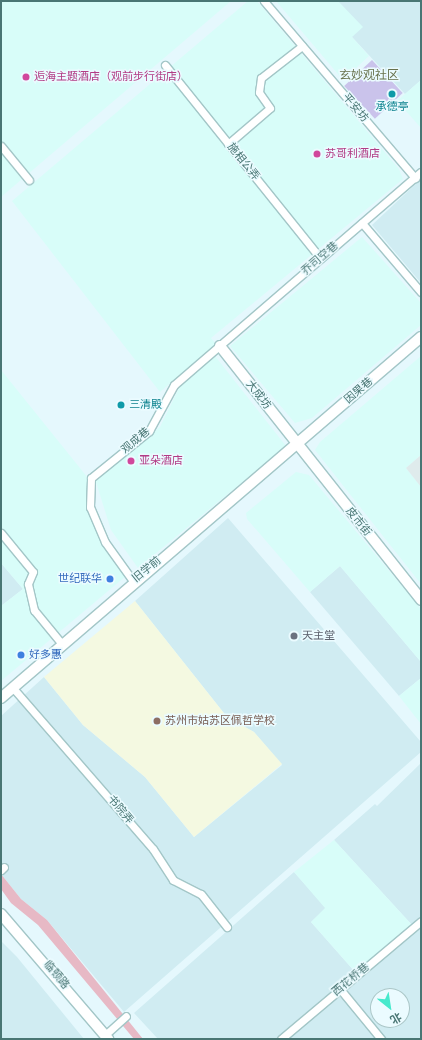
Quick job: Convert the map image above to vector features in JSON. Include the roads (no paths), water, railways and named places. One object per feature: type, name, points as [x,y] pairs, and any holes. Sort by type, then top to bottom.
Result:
[{"type":"street","name":"平安坊","points":[[264,1],[415,178]]},
{"type":"street","points":[[228,144],[270,108],[259,92],[261,78],[302,46]]},
{"type":"street","name":"施相公弄","points":[[165,65],[320,258]]},
{"type":"street","points":[[1,146],[29,180]]},
{"type":"street","name":"乔司空巷","points":[[220,346],[421,172]]},
{"type":"street","points":[[362,223],[421,292]]},
{"type":"street","name":"因果巷","points":[[296,444],[421,337]]},
{"type":"street","name":"大成坊","points":[[220,346],[296,444]]},
{"type":"street","name":"观成巷","points":[[133,581],[105,542],[90,507],[91,478],[149,431],[174,385],[220,346]]},
{"type":"street","name":"旧学前","points":[[1,698],[133,581],[296,444]]},
{"type":"street","name":"皮市街","points":[[296,444],[421,600]]},
{"type":"street","points":[[1,533],[33,572],[28,584],[34,610],[62,644]]},
{"type":"street","name":"书院弄","points":[[12,688],[153,849],[173,880],[201,894],[227,927]]},
{"type":"street","name":"临顿路","points":[[1,914],[104,1038]]},
{"type":"street","name":"西花桥巷","points":[[281,1039],[421,921]]},
{"type":"street","points":[[340,988],[381,1039]]},
{"type":"street","points":[[104,1038],[126,1016]]},
{"type":"place","name":"逅海主题酒店（观前步行街店）","points":[[26,77]]},
{"type":"place","name":"承德亭","points":[[392,94]]},
{"type":"place","name":"苏哥利酒店","points":[[317,154]]},
{"type":"place","name":"三清殿","points":[[121,405]]},
{"type":"place","name":"亚朵酒店","points":[[131,461]]},
{"type":"place","name":"世纪联华","points":[[110,579]]},
{"type":"place","name":"天主堂","points":[[294,636]]},
{"type":"place","name":"好多惠","points":[[21,655]]},
{"type":"place","name":"苏州市姑苏区佩哲学校","points":[[157,721]]},
{"type":"district","name":"玄妙观社区","points":[[369,76]]}]
